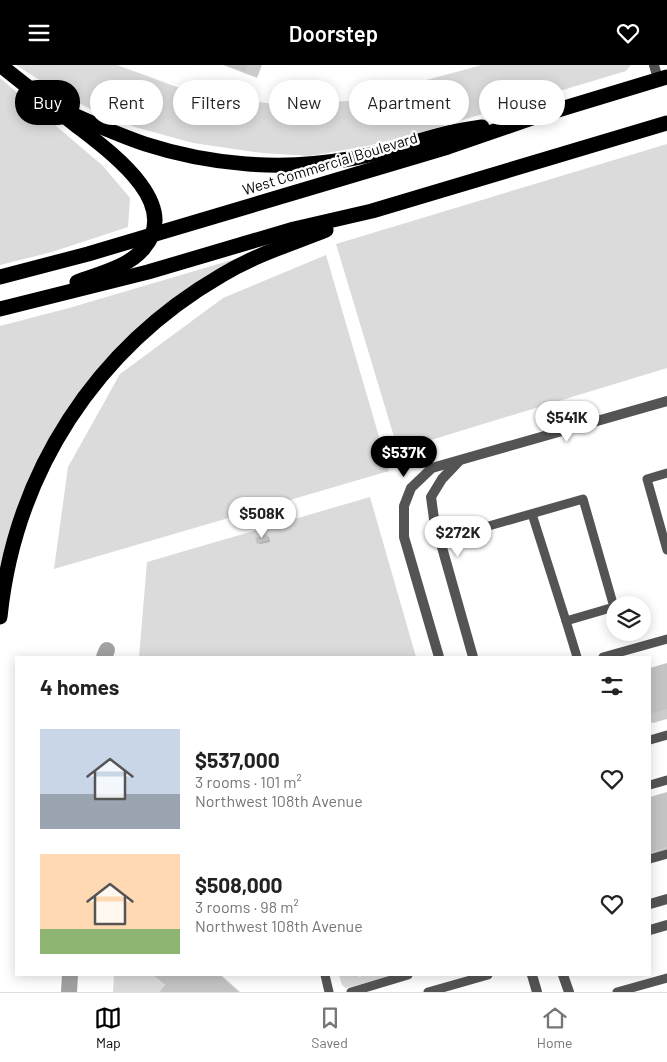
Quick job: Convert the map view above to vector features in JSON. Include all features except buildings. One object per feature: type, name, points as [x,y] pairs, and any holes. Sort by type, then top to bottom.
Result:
[{"type":"highway","points":[[0,65],[19,80]]},
{"type":"highway","name":"West Commercial Boulevard","points":[[565,106],[660,74]]},
{"type":"highway","points":[[80,117],[117,134],[172,152],[253,165],[316,164],[349,159],[444,134],[489,125]]},
{"type":"highway","points":[[0,309],[148,272],[294,229],[372,211],[667,123]]},
{"type":"highway","points":[[24,303],[123,264],[145,248],[155,225],[148,195],[141,184],[120,160],[76,125]]},
{"type":"highway","name":"West Commercial Boulevard","points":[[0,277],[88,254],[448,147],[510,125]]},
{"type":"highway","points":[[0,617],[11,549],[29,497],[53,445],[68,420],[108,367],[177,303],[224,273],[274,250],[372,211]]},
{"type":"street","points":[[440,656],[404,537],[404,506],[411,488],[432,468],[667,401]]},
{"type":"street","points":[[461,460],[442,479],[432,497],[434,519],[473,656]]},
{"type":"street","points":[[651,904],[667,899]]},
{"type":"street","points":[[651,930],[667,925]]},
{"type":"street","points":[[532,976],[537,992]]},
{"type":"street","points":[[563,976],[568,992]]},
{"type":"lane","points":[[667,473],[647,479],[667,550]]},
{"type":"lane","points":[[440,540],[583,499],[614,607],[566,621]]},
{"type":"lane","points":[[532,514],[577,656]]},
{"type":"lane","points":[[607,656],[667,639]]},
{"type":"lane","points":[[651,740],[667,735]]},
{"type":"lane","points":[[651,785],[667,780]]},
{"type":"lane","points":[[651,859],[667,854]]},
{"type":"lane","points":[[324,976],[329,992]]},
{"type":"lane","points":[[351,992],[405,976]]},
{"type":"lane","points":[[428,992],[484,976]]},
{"type":"lane","points":[[617,992],[667,978]]},
{"type":"shaded area","points":[[16,65],[117,65],[158,80],[90,80],[90,109],[80,104],[80,80],[40,80]]},
{"type":"shaded area","points":[[482,65],[631,65],[626,71],[565,89],[565,80],[479,80],[479,115],[469,118],[469,80],[426,80]]},
{"type":"shaded area","points":[[0,78],[15,91],[15,125],[55,125],[103,166],[130,198],[128,227],[52,252],[0,265]]},
{"type":"shaded area","points":[[163,82],[173,86],[173,125],[259,125],[259,102],[269,103],[269,125],[339,125],[339,102],[349,101],[349,125],[446,125],[367,146],[310,156],[262,153],[193,143],[130,125],[163,125]]},
{"type":"shaded area","points":[[667,144],[667,368],[398,450],[336,244]]},
{"type":"shaded area","points":[[326,255],[389,471],[54,569],[68,467],[120,374],[223,298]]},
{"type":"shaded area","points":[[242,257],[80,392],[0,581],[0,326],[69,308]]},
{"type":"shaded area","points":[[370,497],[416,656],[139,656],[147,562]]},
{"type":"shaded area","points":[[114,976],[154,976],[165,985],[159,992],[113,992]]},
{"type":"shaded area","points":[[339,976],[391,976],[346,988],[342,985]]},
{"type":"waterway","points":[[104,656],[107,650]]},
{"type":"waterway","points":[[69,992],[70,976]]}]
